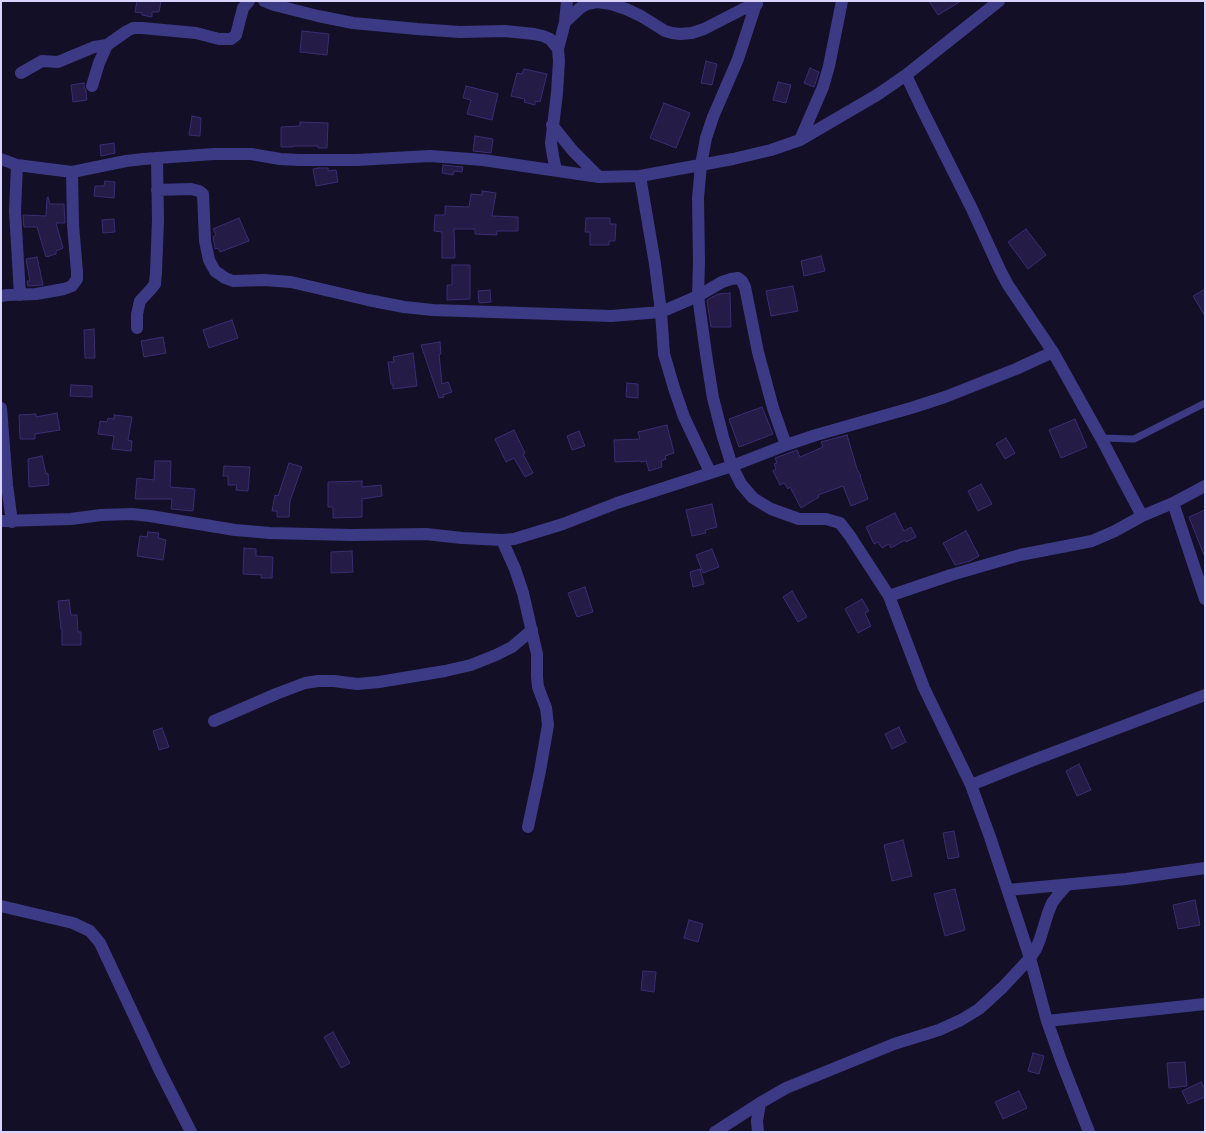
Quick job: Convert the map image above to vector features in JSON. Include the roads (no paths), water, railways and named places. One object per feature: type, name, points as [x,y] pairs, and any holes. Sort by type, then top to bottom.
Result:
[{"type":"street","points":[[92,86],[107,45],[120,35],[133,28],[142,28],[196,33],[220,39],[231,38],[236,35],[243,8],[249,1]]},
{"type":"street","points":[[264,1],[318,16],[353,23],[460,32],[534,34],[550,39],[558,49]]},
{"type":"street","points":[[556,170],[552,156],[552,125],[559,69],[558,49],[568,1]]},
{"type":"street","points":[[800,140],[823,87],[842,1]]},
{"type":"street","points":[[1,159],[17,165],[72,172],[142,159],[232,153],[299,160],[357,160],[430,156],[483,160],[599,177],[640,176],[733,159],[771,150],[800,140],[862,104],[906,75],[999,1]]},
{"type":"street","points":[[565,22],[580,8],[597,2],[626,9],[665,31],[680,34],[692,33],[704,29],[757,2]]},
{"type":"street","points":[[757,2],[738,59],[712,117],[701,165],[698,198],[698,296],[713,398],[723,438],[732,466],[741,484],[753,498],[771,509],[799,519],[826,519],[840,523],[889,596],[924,688],[970,785],[1008,890],[1030,958],[1047,1021],[1081,1113],[1090,1132]]},
{"type":"street","points":[[21,73],[42,61],[58,62],[94,47],[107,45]]},
{"type":"street","points":[[906,75],[1008,285],[1053,352],[1142,516]]},
{"type":"street","points":[[552,125],[573,151],[599,177]]},
{"type":"street","points":[[137,328],[137,314],[140,301],[155,284],[157,254],[157,158]]},
{"type":"street","points":[[17,165],[15,212],[20,295]]},
{"type":"street","points":[[1,296],[36,294],[64,289],[72,286],[77,279],[78,272],[73,226],[72,172]]},
{"type":"street","points":[[640,176],[655,264],[664,354],[684,417],[710,472]]},
{"type":"street","points":[[157,190],[191,189],[203,194],[205,241],[209,260],[215,271],[225,278],[234,281],[264,280],[292,282],[404,307],[433,310],[611,316],[661,312],[698,296],[722,282],[738,278],[745,287],[758,352],[773,408],[786,445]]},
{"type":"street","points":[[1,408],[7,485],[6,521],[71,519],[132,514],[235,530],[270,533],[351,536],[426,534],[502,540],[534,534],[617,503],[732,466],[816,435],[945,397],[1053,352]]},
{"type":"street","points":[[889,596],[950,575],[1020,555],[1092,541],[1205,486]]},
{"type":"street","points":[[1173,503],[1205,599]]},
{"type":"street","points":[[502,540],[523,593],[537,654],[538,687],[546,708],[548,725],[528,827]]},
{"type":"street","points":[[214,721],[291,688],[318,680],[334,680],[357,684],[445,672],[496,655],[512,647],[532,630]]},
{"type":"street","points":[[970,785],[1205,695]]},
{"type":"street","points":[[1008,890],[1126,879],[1205,868]]},
{"type":"street","points":[[715,1132],[786,1088],[894,1044],[939,1030],[979,1009],[1030,958],[1040,939],[1052,903],[1067,885]]},
{"type":"street","points":[[1,906],[73,924],[90,931],[100,943],[159,1069],[191,1132]]},
{"type":"street","points":[[1047,1021],[1205,1004]]},
{"type":"street","points":[[758,1132],[757,1121],[760,1103]]},
{"type":"lane","points":[[1101,438],[1134,438],[1146,434],[1205,403]]}]
